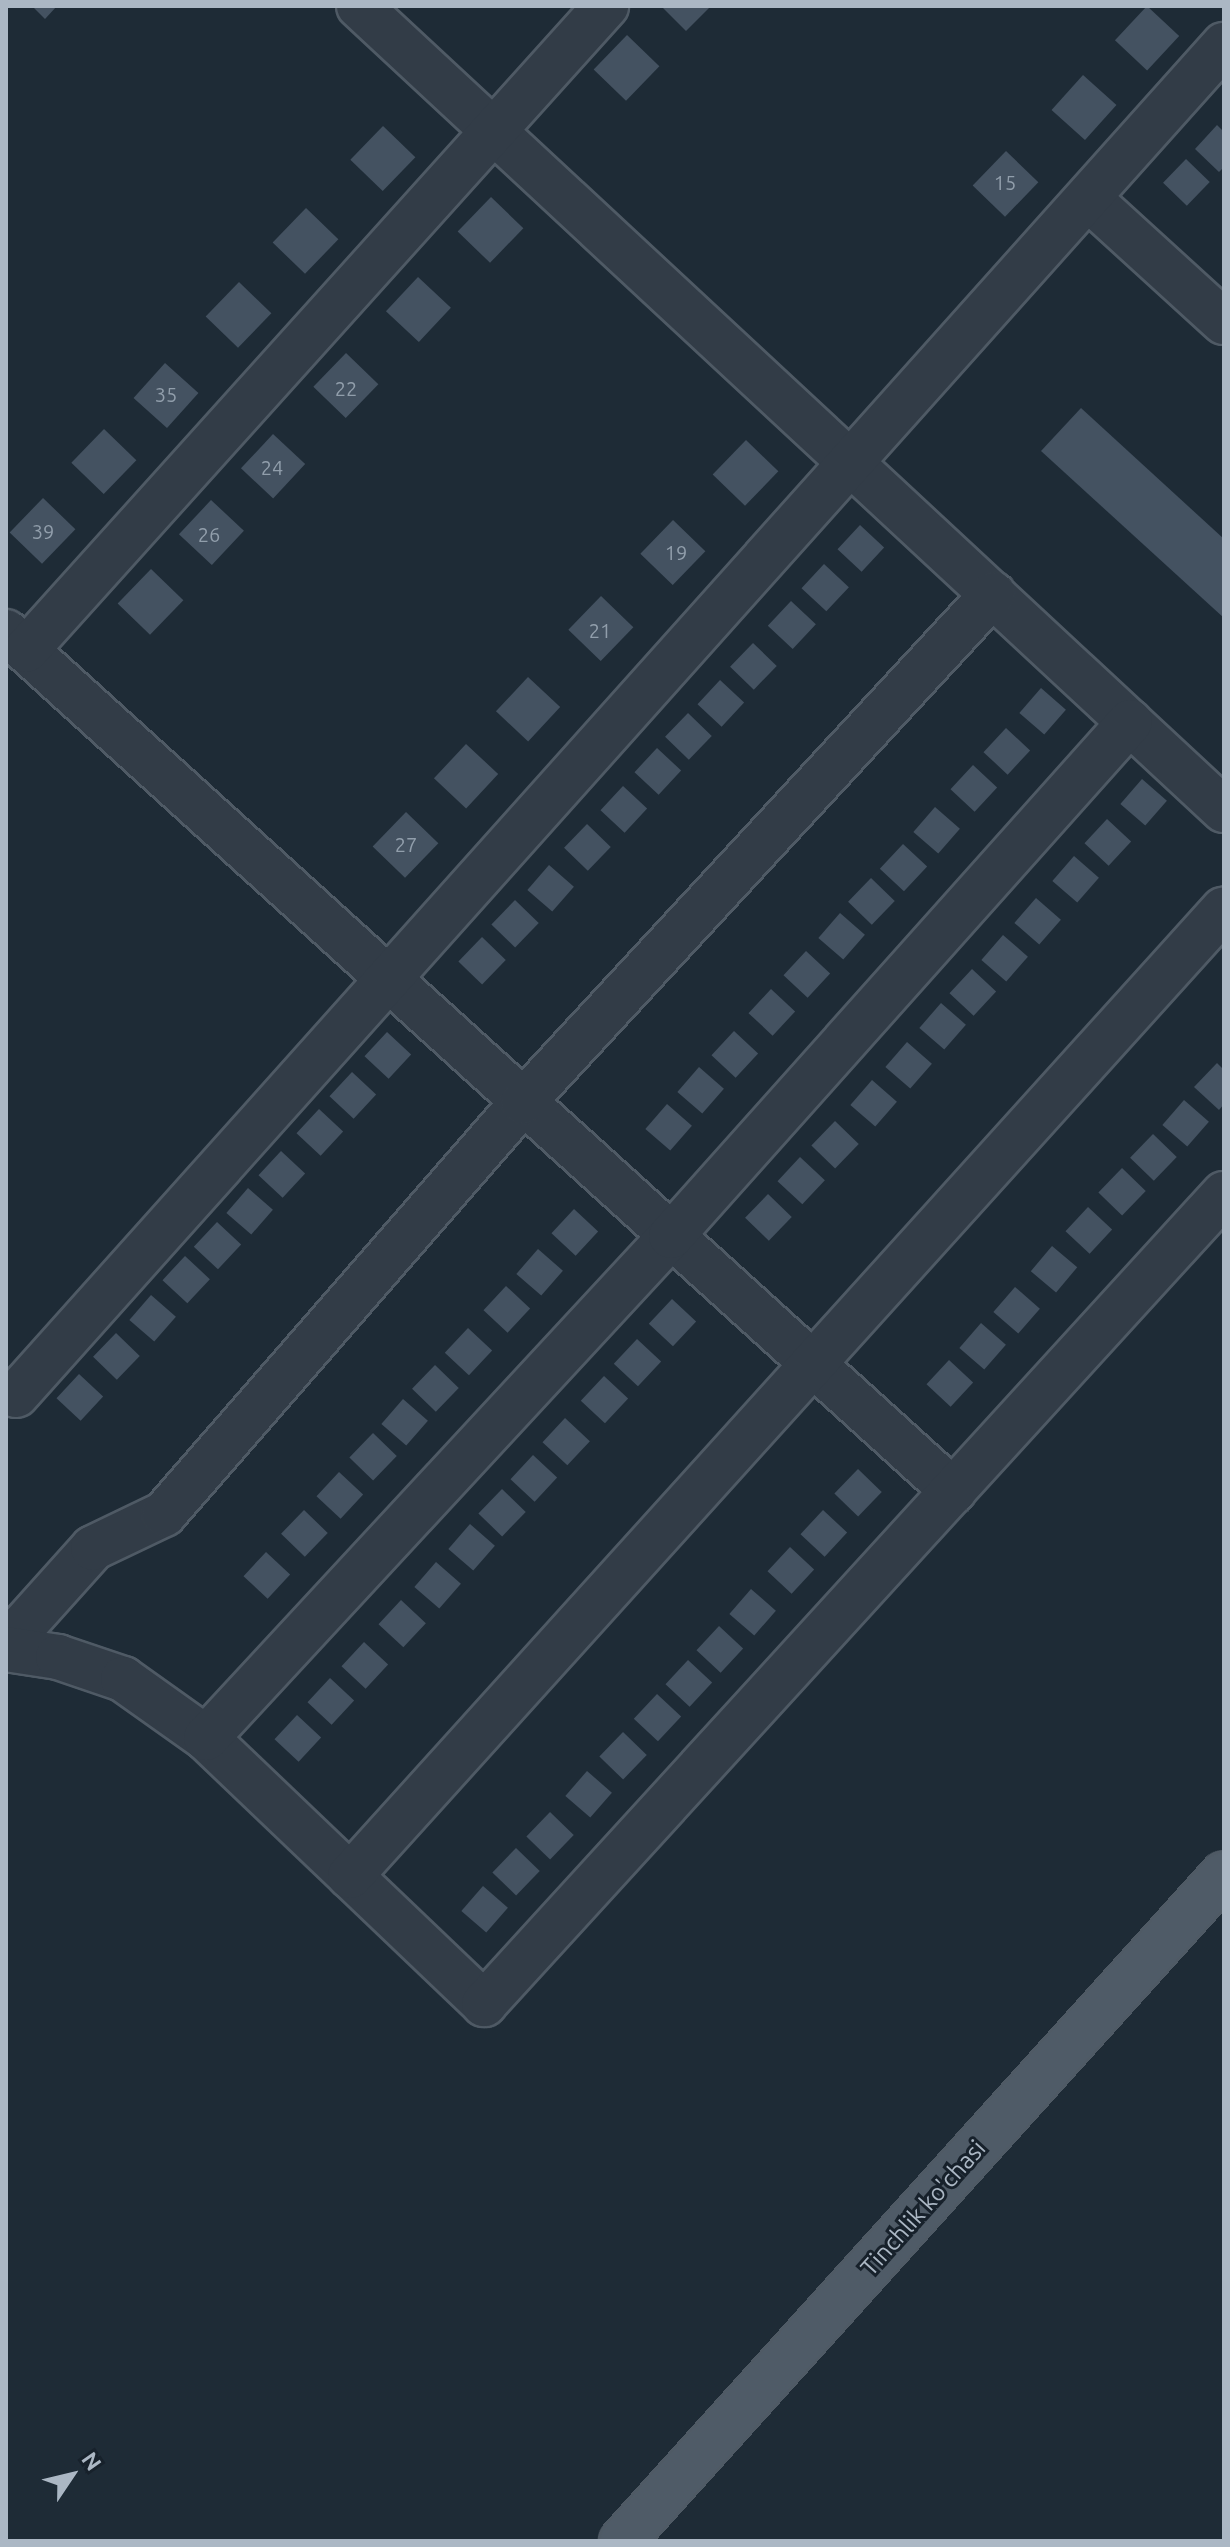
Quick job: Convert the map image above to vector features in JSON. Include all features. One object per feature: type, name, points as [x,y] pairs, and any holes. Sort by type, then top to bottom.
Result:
[{"type":"main road","name":"Tinchlik ko'chasi","points":[[622,2541],[1224,1874]]},
{"type":"street","points":[[359,6],[495,129],[1224,810]]},
{"type":"street","points":[[606,6],[495,129],[16,641],[953,1491]]},
{"type":"street","points":[[16,1395],[1224,45]]},
{"type":"street","points":[[1088,198],[1224,322]]},
{"type":"street","points":[[6,1647],[93,1548],[164,1514],[523,1102],[993,594]]},
{"type":"street","points":[[206,1738],[671,1236],[1130,722]]},
{"type":"street","points":[[350,1876],[1224,909]]},
{"type":"street","points":[[6,1647],[58,1657],[123,1679],[206,1738],[484,2004],[1224,1194]]},
{"type":"building","points":[[32,6],[57,6],[45,19]]},
{"type":"building","points":[[661,6],[711,6],[686,31]]},
{"type":"building","points":[[1147,6],[1179,36],[1147,70],[1115,40]]},
{"type":"building","points":[[627,35],[659,66],[626,101],[594,70]]},
{"type":"building","points":[[1083,75],[1116,105],[1085,140],[1052,110]]},
{"type":"building","points":[[1217,125],[1224,132],[1224,167],[1219,172],[1195,149]]},
{"type":"building","points":[[383,126],[415,157],[383,191],[350,160]]},
{"type":"building","points":[[1006,151],[1038,182],[1005,217],[973,186]]},
{"type":"building","points":[[1186,159],[1210,182],[1187,206],[1163,183]]},
{"type":"building","points":[[491,197],[523,228],[490,263],[458,232]]},
{"type":"building","points":[[306,208],[338,239],[305,274],[273,243]]},
{"type":"building","points":[[418,277],[451,308],[419,342],[386,311]]},
{"type":"building","points":[[239,282],[271,313],[238,348],[206,317]]},
{"type":"building","points":[[346,353],[378,384],[346,418],[313,387]]},
{"type":"building","points":[[165,363],[198,393],[167,428],[134,398]]},
{"type":"building","points":[[1081,408],[1224,539],[1224,618],[1041,451]]},
{"type":"building","points":[[104,429],[136,460],[104,494],[71,463]]},
{"type":"building","points":[[273,434],[305,464],[273,498],[241,468]]},
{"type":"building","points":[[746,440],[778,471],[745,506],[713,475]]},
{"type":"building","points":[[43,498],[75,529],[42,564],[10,533]]},
{"type":"building","points":[[211,500],[244,531],[212,565],[179,534]]},
{"type":"building","points":[[673,520],[705,551],[673,585],[640,554]]},
{"type":"building","points":[[860,525],[884,548],[862,572],[837,549]]},
{"type":"building","points":[[824,564],[849,587],[826,611],[801,588]]},
{"type":"building","points":[[151,569],[183,600],[150,635],[118,604]]},
{"type":"building","points":[[601,596],[633,627],[601,661],[568,630]]},
{"type":"building","points":[[791,601],[816,624],[793,649],[768,626]]},
{"type":"building","points":[[753,643],[777,666],[754,690],[730,667]]},
{"type":"building","points":[[528,677],[560,707],[528,741],[496,711]]},
{"type":"building","points":[[720,680],[744,703],[722,727],[697,704]]},
{"type":"building","points":[[1041,688],[1066,710],[1044,735],[1019,713]]},
{"type":"building","points":[[688,713],[712,736],[689,760],[665,737]]},
{"type":"building","points":[[1006,728],[1030,751],[1008,775],[983,752]]},
{"type":"building","points":[[466,744],[498,774],[466,808],[434,778]]},
{"type":"building","points":[[657,748],[681,771],[659,795],[634,772]]},
{"type":"building","points":[[973,765],[997,788],[975,812],[950,789]]},
{"type":"building","points":[[1142,779],[1167,801],[1145,826],[1120,804]]},
{"type":"building","points":[[623,786],[647,809],[625,833],[600,810]]},
{"type":"building","points":[[935,807],[960,829],[938,854],[913,832]]},
{"type":"building","points":[[406,812],[438,843],[405,878],[373,847]]},
{"type":"building","points":[[1107,819],[1131,842],[1109,866],[1084,843]]},
{"type":"building","points":[[587,824],[611,847],[588,871],[564,848]]},
{"type":"building","points":[[903,844],[927,867],[904,891],[880,869]]},
{"type":"building","points":[[1074,856],[1099,878],[1077,903],[1052,881]]},
{"type":"building","points":[[549,865],[574,887],[552,912],[527,890]]},
{"type":"building","points":[[871,878],[895,901],[872,925],[848,902]]},
{"type":"building","points":[[1036,898],[1061,920],[1039,945],[1014,923]]},
{"type":"building","points":[[515,900],[539,923],[515,947],[491,924]]},
{"type":"building","points":[[840,913],[865,935],[843,960],[818,938]]},
{"type":"building","points":[[1003,935],[1028,957],[1006,982],[981,960]]},
{"type":"building","points":[[482,937],[506,960],[482,984],[458,961]]},
{"type":"building","points":[[806,951],[830,974],[808,998],[783,975]]},
{"type":"building","points":[[972,969],[996,992],[974,1016],[949,993]]},
{"type":"building","points":[[771,989],[795,1012],[773,1036],[748,1013]]},
{"type":"building","points":[[941,1003],[966,1025],[944,1050],[919,1028]]},
{"type":"building","points":[[734,1031],[758,1054],[736,1078],[711,1055]]},
{"type":"building","points":[[387,1032],[411,1055],[389,1079],[364,1056]]},
{"type":"building","points":[[907,1042],[932,1064],[910,1089],[885,1067]]},
{"type":"building","points":[[1217,1063],[1224,1070],[1224,1104],[1219,1110],[1194,1087]]},
{"type":"building","points":[[699,1067],[724,1089],[702,1114],[677,1092]]},
{"type":"building","points":[[352,1072],[376,1095],[354,1119],[329,1096]]},
{"type":"building","points":[[872,1080],[897,1102],[875,1127],[850,1105]]},
{"type":"building","points":[[1184,1100],[1209,1122],[1187,1147],[1162,1125]]},
{"type":"building","points":[[667,1104],[692,1126],[670,1151],[645,1129]]},
{"type":"building","points":[[319,1109],[343,1132],[321,1156],[296,1133]]},
{"type":"building","points":[[835,1121],[859,1144],[835,1168],[811,1145]]},
{"type":"building","points":[[1153,1134],[1177,1157],[1154,1181],[1130,1158]]},
{"type":"building","points":[[281,1151],[305,1174],[283,1198],[258,1175]]},
{"type":"building","points":[[800,1157],[825,1180],[802,1204],[777,1181]]},
{"type":"building","points":[[1122,1168],[1146,1191],[1122,1215],[1098,1192]]},
{"type":"building","points":[[248,1188],[273,1210],[251,1235],[226,1213]]},
{"type":"building","points":[[768,1194],[792,1217],[769,1241],[745,1218]]},
{"type":"building","points":[[1088,1207],[1112,1230],[1090,1254],[1065,1231]]},
{"type":"building","points":[[574,1209],[598,1232],[576,1256],[551,1233]]},
{"type":"building","points":[[217,1222],[241,1245],[218,1269],[194,1247]]},
{"type":"building","points":[[1052,1246],[1077,1267],[1056,1292],[1031,1271]]},
{"type":"building","points":[[538,1249],[563,1271],[541,1296],[516,1274]]},
{"type":"building","points":[[185,1256],[210,1279],[187,1303],[162,1280]]},
{"type":"building","points":[[506,1286],[530,1309],[508,1333],[483,1310]]},
{"type":"building","points":[[1015,1287],[1040,1309],[1018,1334],[993,1312]]},
{"type":"building","points":[[151,1295],[176,1317],[154,1342],[129,1320]]},
{"type":"building","points":[[672,1299],[696,1322],[673,1346],[649,1324]]},
{"type":"building","points":[[981,1323],[1006,1345],[984,1370],[959,1348]]},
{"type":"building","points":[[468,1328],[492,1351],[469,1375],[445,1353]]},
{"type":"building","points":[[116,1333],[140,1356],[117,1380],[93,1357]]},
{"type":"building","points":[[637,1339],[661,1362],[638,1386],[614,1364]]},
{"type":"building","points":[[949,1360],[973,1383],[951,1407],[926,1384]]},
{"type":"building","points":[[435,1365],[459,1388],[436,1412],[412,1389]]},
{"type":"building","points":[[79,1374],[103,1397],[81,1421],[56,1398]]},
{"type":"building","points":[[604,1376],[628,1399],[605,1423],[581,1401]]},
{"type":"building","points":[[403,1399],[428,1421],[406,1446],[381,1424]]},
{"type":"building","points":[[565,1418],[590,1441],[567,1465],[542,1442]]},
{"type":"building","points":[[373,1433],[397,1456],[373,1480],[349,1457]]},
{"type":"building","points":[[533,1455],[557,1478],[535,1502],[510,1479]]},
{"type":"building","points":[[858,1469],[882,1492],[858,1516],[834,1493]]},
{"type":"building","points":[[339,1472],[363,1495],[341,1519],[316,1496]]},
{"type":"building","points":[[502,1489],[526,1512],[502,1536],[478,1513]]},
{"type":"building","points":[[304,1510],[328,1533],[305,1557],[281,1534]]},
{"type":"building","points":[[823,1510],[847,1533],[825,1557],[800,1534]]},
{"type":"building","points":[[470,1524],[495,1546],[473,1571],[448,1549]]},
{"type":"building","points":[[790,1547],[814,1570],[792,1594],[767,1571]]},
{"type":"building","points":[[266,1552],[290,1575],[268,1599],[243,1576]]},
{"type":"building","points":[[436,1562],[461,1584],[439,1609],[414,1587]]},
{"type":"building","points":[[751,1589],[776,1611],[754,1636],[729,1614]]},
{"type":"building","points":[[401,1600],[426,1623],[403,1647],[378,1624]]},
{"type":"building","points":[[719,1626],[743,1649],[721,1673],[696,1650]]},
{"type":"building","points":[[364,1642],[388,1665],[366,1689],[341,1666]]},
{"type":"building","points":[[688,1660],[712,1683],[690,1707],[665,1684]]},
{"type":"building","points":[[330,1678],[354,1701],[332,1725],[307,1702]]},
{"type":"building","points":[[657,1694],[681,1717],[658,1741],[634,1719]]},
{"type":"building","points":[[297,1715],[321,1738],[299,1762],[274,1739]]},
{"type":"building","points":[[623,1732],[647,1755],[623,1779],[599,1756]]},
{"type":"building","points":[[587,1771],[612,1793],[590,1818],[565,1796]]},
{"type":"building","points":[[550,1812],[574,1835],[550,1859],[526,1836]]},
{"type":"building","points":[[516,1848],[540,1871],[516,1895],[492,1872]]},
{"type":"building","points":[[483,1886],[508,1908],[486,1933],[461,1911]]}]
